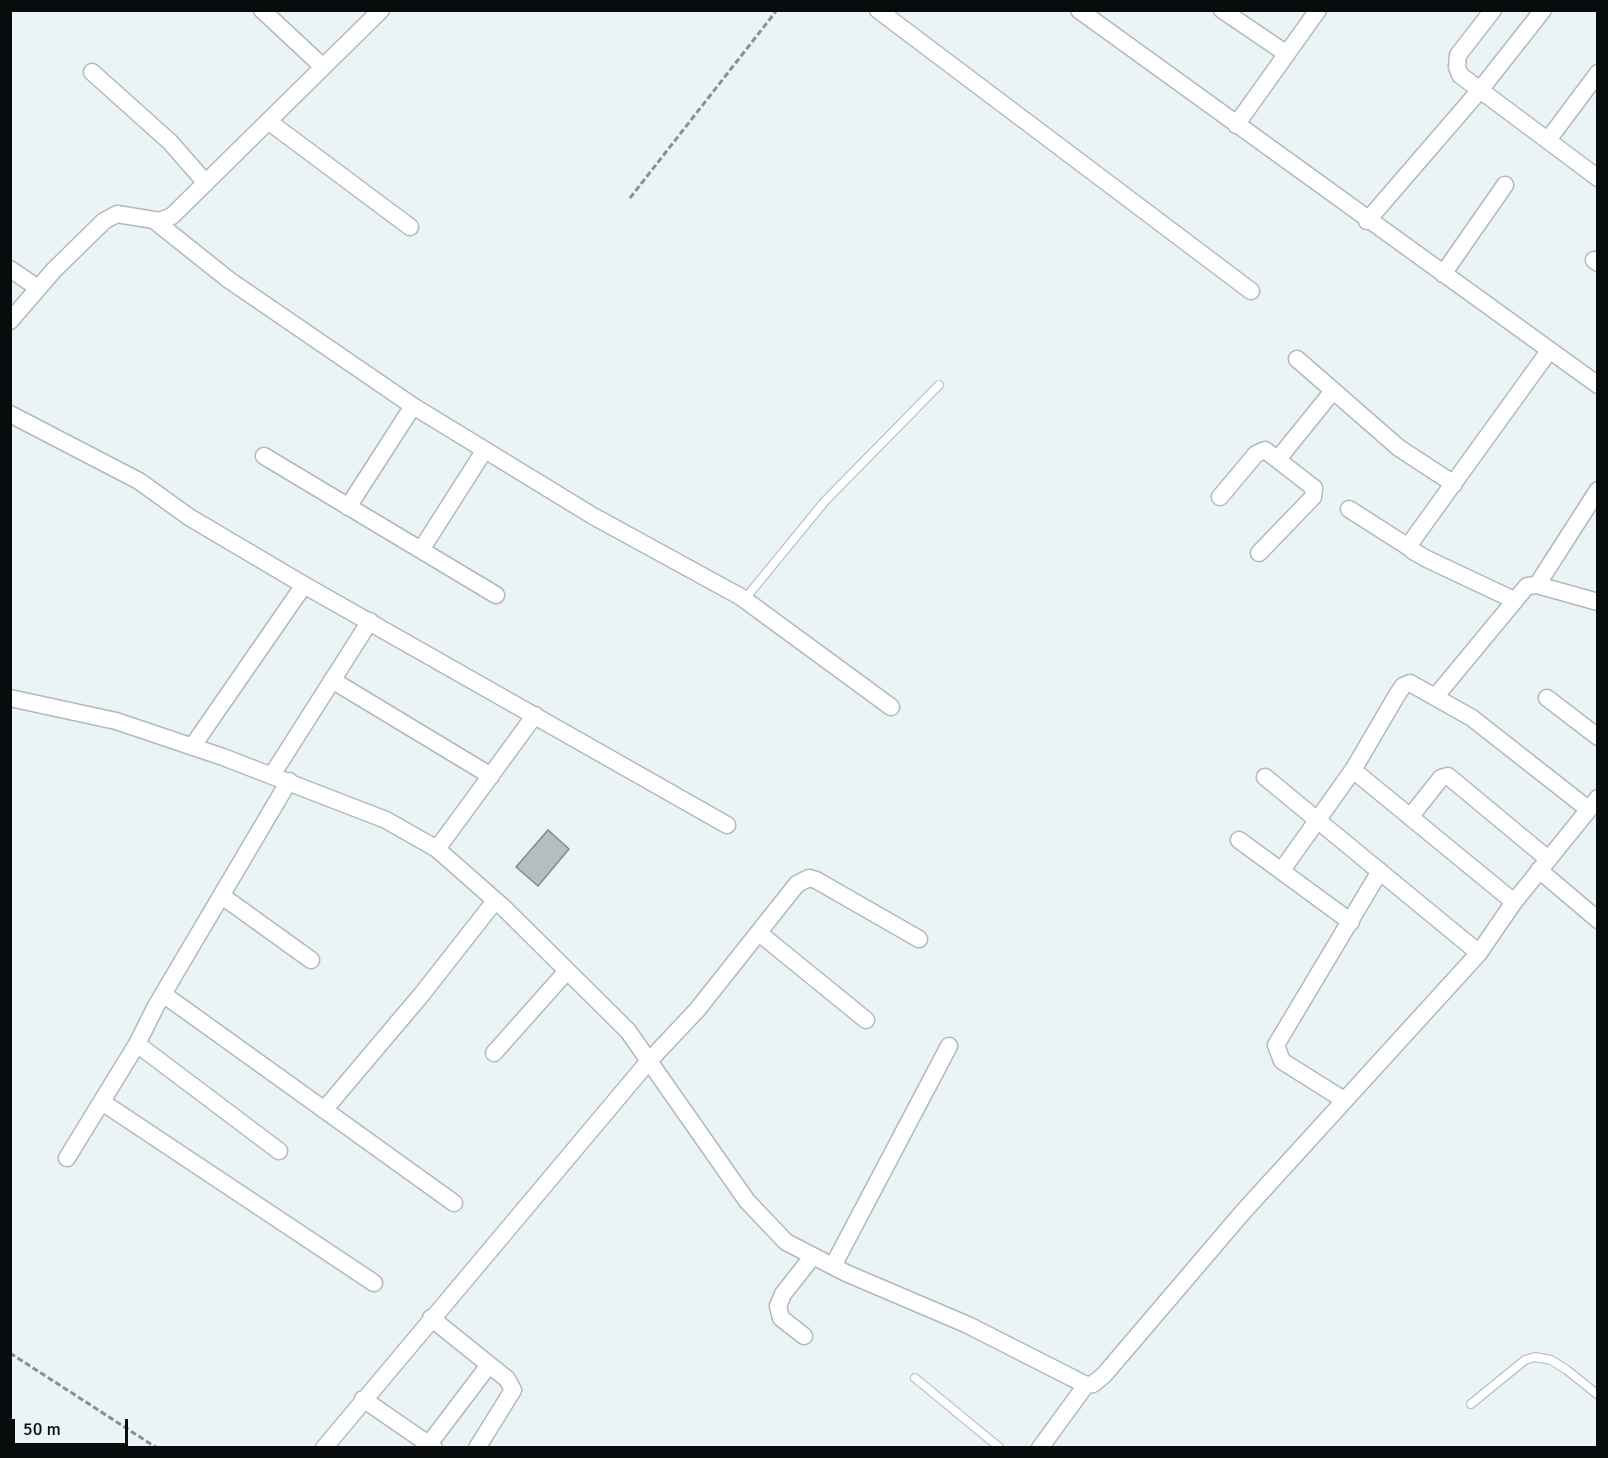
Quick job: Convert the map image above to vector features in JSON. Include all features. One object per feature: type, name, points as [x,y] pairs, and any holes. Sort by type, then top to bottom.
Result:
[{"type":"street","points":[[262,10],[322,66]]},
{"type":"street","points":[[878,10],[1251,291]]},
{"type":"street","points":[[1079,10],[1367,221],[1598,385]]},
{"type":"street","points":[[1221,10],[1287,54]]},
{"type":"street","points":[[1493,10],[1458,55],[1460,75],[1598,178]]},
{"type":"street","points":[[1367,221],[1480,90],[1543,10]]},
{"type":"street","points":[[14,312],[104,220],[117,214],[155,221],[166,220],[172,216],[380,11]]},
{"type":"street","points":[[1236,125],[1317,11]]},
{"type":"street","points":[[92,72],[170,142],[206,183]]},
{"type":"street","points":[[1548,140],[1598,73]]},
{"type":"street","points":[[268,121],[410,227]]},
{"type":"street","points":[[1443,274],[1505,185]]},
{"type":"street","points":[[155,221],[229,280],[413,406],[593,516],[744,600],[891,707]]},
{"type":"street","points":[[10,269],[38,288]]},
{"type":"street","points":[[1410,548],[1410,541],[1454,484],[1549,351]]},
{"type":"street","points":[[1297,360],[1399,448],[1454,484]]},
{"type":"street","points":[[1278,459],[1333,391]]},
{"type":"street","points":[[348,507],[413,406]]},
{"type":"street","points":[[10,414],[139,481],[189,517],[304,585],[727,825]]},
{"type":"street","points":[[1220,497],[1260,451],[1265,450],[1314,488],[1313,497],[1259,554]]},
{"type":"street","points":[[421,550],[484,451]]},
{"type":"street","points":[[264,456],[496,595]]},
{"type":"street","points":[[1537,585],[1598,490]]},
{"type":"street","points":[[1349,509],[1427,559],[1515,600]]},
{"type":"street","points":[[192,747],[304,585]]},
{"type":"street","points":[[1436,696],[1527,585],[1537,585],[1598,602]]},
{"type":"street","points":[[272,775],[370,621]]},
{"type":"street","points":[[332,680],[491,776]]},
{"type":"street","points":[[10,698],[116,721],[272,775],[386,820],[437,849],[495,901],[628,1031],[747,1201],[786,1242],[833,1266],[968,1325],[1086,1385],[1093,1384],[1104,1374],[1243,1212],[1479,953],[1543,864],[1593,804],[1472,718],[1410,683],[1403,686],[1353,770],[1282,870]]},
{"type":"street","points":[[1547,698],[1598,736]]},
{"type":"street","points":[[437,849],[535,715]]},
{"type":"street","points":[[1353,770],[1514,902]]},
{"type":"street","points":[[1410,817],[1440,778],[1448,776],[1543,864],[1598,920]]},
{"type":"street","points":[[1265,777],[1479,953]]},
{"type":"street","points":[[67,1158],[137,1044],[163,994],[289,782]]},
{"type":"street","points":[[1239,840],[1351,922]]},
{"type":"street","points":[[1344,1100],[1282,1061],[1276,1046],[1380,871]]},
{"type":"street","points":[[324,1448],[430,1318],[559,1170],[648,1062],[682,1027],[797,884],[809,878],[919,939]]},
{"type":"street","points":[[222,896],[311,960]]},
{"type":"street","points":[[324,1110],[422,994],[495,901]]},
{"type":"street","points":[[759,933],[866,1020]]},
{"type":"street","points":[[494,1053],[567,971]]},
{"type":"street","points":[[163,994],[454,1203]]},
{"type":"street","points":[[137,1044],[279,1151]]},
{"type":"street","points":[[833,1266],[949,1046]]},
{"type":"street","points":[[102,1102],[374,1283]]},
{"type":"street","points":[[804,1336],[781,1317],[778,1306],[783,1294],[813,1256]]},
{"type":"street","points":[[430,1318],[507,1379],[513,1390],[477,1448]]},
{"type":"street","points":[[363,1399],[432,1446],[489,1365]]},
{"type":"street","points":[[1040,1448],[1086,1385]]},
{"type":"lane","points":[[744,600],[825,501],[939,386]]},
{"type":"lane","points":[[1471,1404],[1525,1360],[1535,1357],[1551,1360],[1598,1395]]},
{"type":"lane","points":[[915,1378],[1000,1448]]},
{"type":"path","points":[[630,198],[777,10]]},
{"type":"path","points":[[10,1353],[157,1448]]},
{"type":"building","points":[[548,830],[569,849],[538,886],[516,867]]}]
